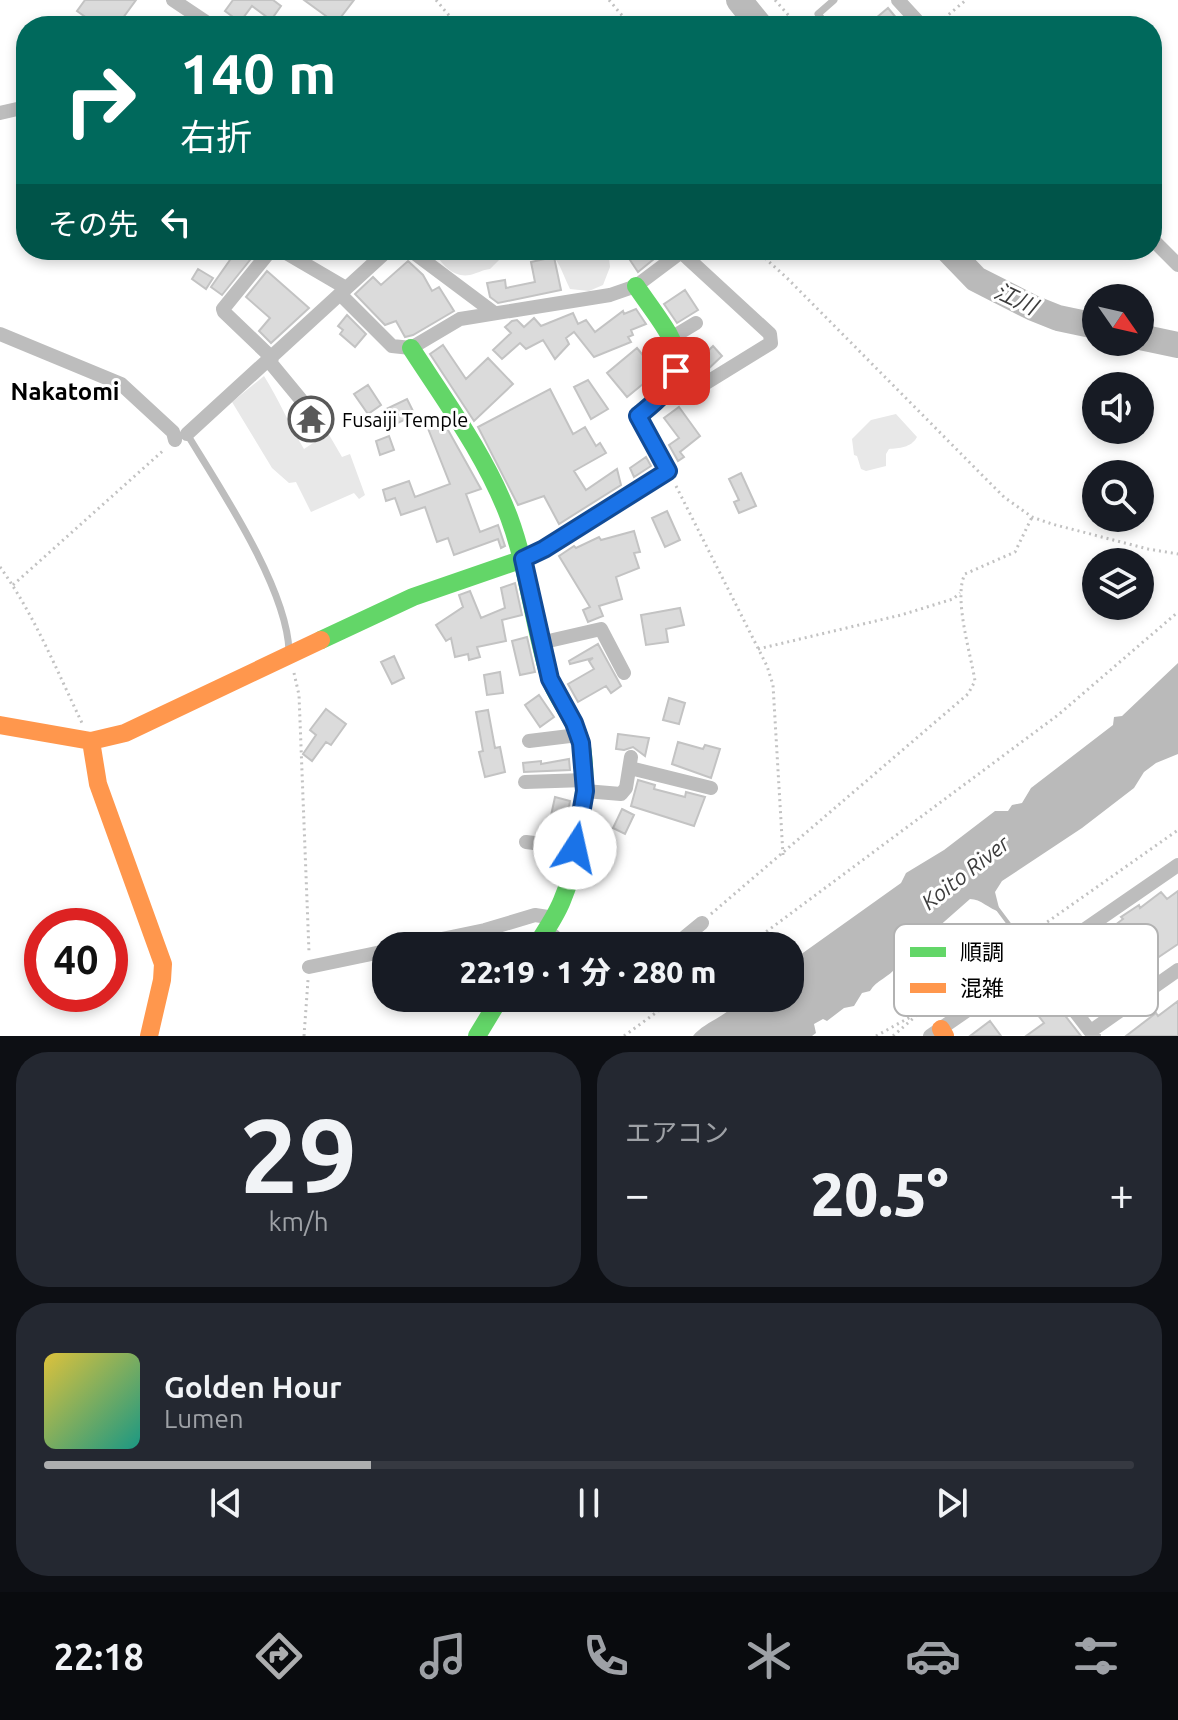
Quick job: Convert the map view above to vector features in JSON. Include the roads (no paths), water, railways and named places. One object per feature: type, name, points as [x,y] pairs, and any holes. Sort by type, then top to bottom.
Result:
[{"type":"street","points":[[173,0],[197,16]]},
{"type":"street","points":[[898,0],[913,16]]},
{"type":"street","points":[[1162,249],[1178,265]]},
{"type":"street","points":[[263,260],[223,309],[270,359],[302,401]]},
{"type":"street","points":[[296,260],[343,291],[392,346],[411,348],[460,319],[610,295],[636,286],[670,260]]},
{"type":"street","points":[[0,334],[121,384],[181,437],[377,260]]},
{"type":"street","points":[[423,260],[493,312]]},
{"type":"street","points":[[676,371],[706,383],[771,343],[770,334],[692,260]]},
{"type":"street","points":[[0,725],[91,741],[125,733],[413,597],[544,549],[668,471],[638,416],[659,400],[672,382],[676,371],[676,349],[636,286]]},
{"type":"street","points":[[671,338],[696,323]]},
{"type":"street","points":[[411,348],[470,439],[508,514],[523,559],[550,679],[578,735],[585,786],[575,848],[568,883],[545,932]]},
{"type":"street","points":[[540,643],[601,629],[624,673]]},
{"type":"street","points":[[529,741],[578,735]]},
{"type":"street","points":[[91,741],[98,784],[163,964],[149,1036]]},
{"type":"street","points":[[525,782],[585,786],[621,794],[626,788],[630,762],[711,788]]},
{"type":"street","points":[[526,842],[575,848]]},
{"type":"street","points":[[1091,924],[1178,865]]},
{"type":"street","points":[[475,932],[535,915],[545,932]]},
{"type":"street","points":[[691,932],[702,923]]},
{"type":"street","points":[[309,967],[372,954]]},
{"type":"street","points":[[1158,985],[1178,970]]},
{"type":"street","points":[[477,1036],[492,1012]]},
{"type":"street","points":[[939,1034],[963,1016]]},
{"type":"street","points":[[1078,1016],[1092,1034],[1116,1016]]},
{"type":"lane","points":[[820,16],[818,14],[834,0]]},
{"type":"lane","points":[[181,437],[226,499],[274,591],[289,638],[289,657]]},
{"type":"water","name":"Koito River","points":[[1178,663],[1178,754],[1156,763],[1144,772],[1134,788],[1082,828],[1002,881],[995,892],[1000,912],[970,899],[942,924],[894,924],[893,970],[870,991],[862,993],[854,1006],[844,1008],[827,1021],[823,1019],[814,1024],[816,1033],[812,1036],[693,1036],[727,1012],[804,1012],[804,952],[901,883],[906,873],[944,850],[995,811],[1008,811],[1012,805],[1022,803],[1031,788],[1113,725],[1114,717],[1122,716]]},
{"type":"waterway","name":"江川","points":[[739,0],[752,16]]},
{"type":"waterway","name":"江川","points":[[958,260],[976,279],[1033,308],[1082,323]]},
{"type":"waterway","name":"江川","points":[[1154,340],[1178,345]]},
{"type":"waterway","points":[[997,908],[1009,924]]},
{"type":"place","name":"Fusaiji Temple","points":[[311,419]]},
{"type":"district","name":"Nakatomi","points":[[65,391]]}]
